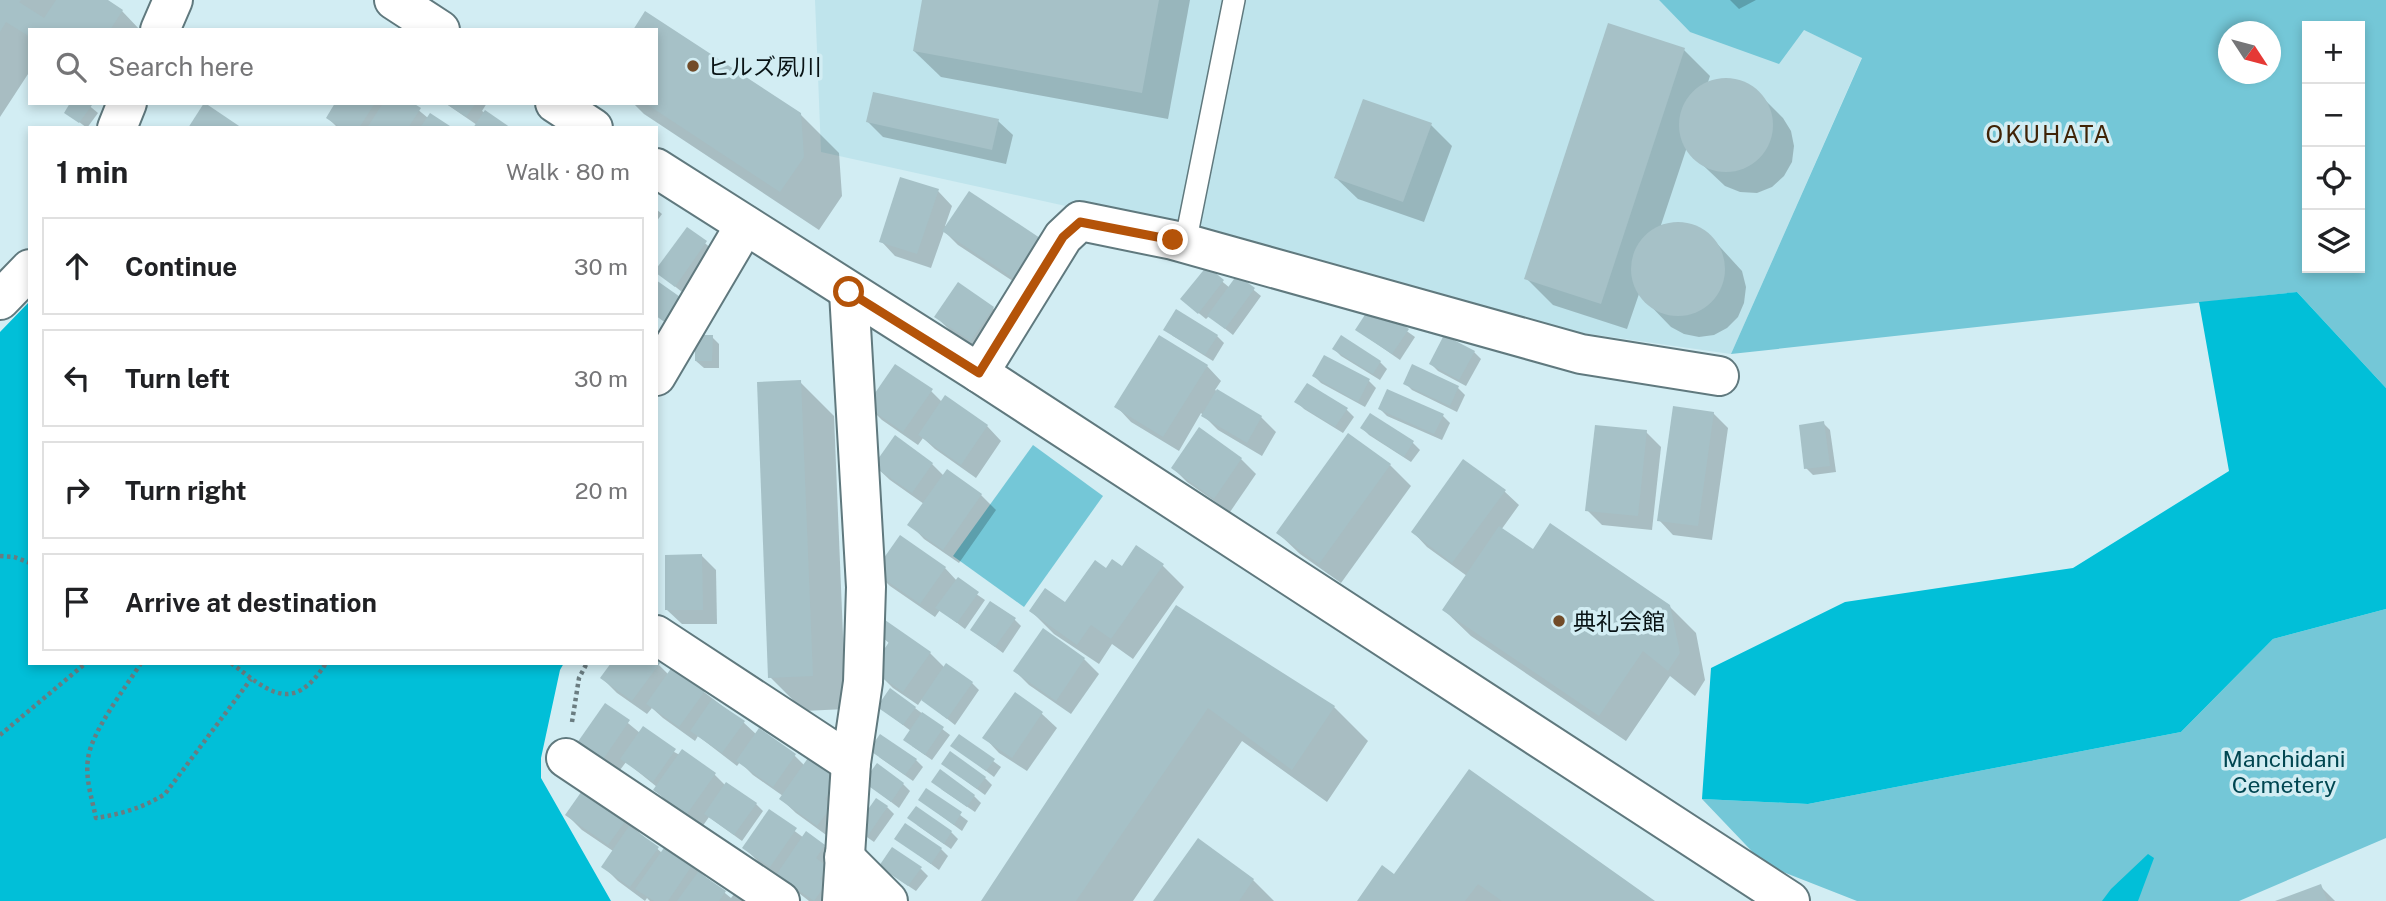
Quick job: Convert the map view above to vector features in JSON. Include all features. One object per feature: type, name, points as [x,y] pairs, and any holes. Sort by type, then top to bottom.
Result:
[{"type":"street","points":[[161,28],[173,0]]},
{"type":"street","points":[[394,0],[437,28]]},
{"type":"street","points":[[118,126],[126,105]]},
{"type":"street","points":[[558,105],[590,126]]},
{"type":"street","points":[[658,169],[979,373],[1790,901]]},
{"type":"street","points":[[979,373],[1063,237],[1080,222],[1185,244],[1581,354],[1719,376]]},
{"type":"street","points":[[658,373],[745,225]]},
{"type":"street","points":[[0,300],[28,271]]},
{"type":"street","points":[[842,901],[851,763],[863,682],[866,587],[849,292]]},
{"type":"street","points":[[658,636],[851,763]]},
{"type":"street","points":[[566,758],[780,901]]},
{"type":"street","points":[[844,858],[888,901]]},
{"type":"lane","points":[[1185,244],[1234,0]]},
{"type":"path","points":[[0,556],[14,557],[28,563]]},
{"type":"path","points":[[0,735],[84,665]]},
{"type":"path","points":[[140,665],[94,738],[88,758],[89,786],[96,818],[147,806],[165,794],[251,678]]},
{"type":"path","points":[[234,665],[269,692],[288,694],[305,690],[324,665]]},
{"type":"path","points":[[566,758],[579,678],[586,665]]},
{"type":"shaded area","points":[[815,0],[1659,0],[1690,32],[1804,30],[1862,57],[1731,354],[1582,333],[1165,228],[821,152]]},
{"type":"shaded area","points":[[2297,292],[2386,388],[2386,609],[2273,639],[2181,732],[1808,804],[1702,799],[1711,668],[1845,602],[2073,568],[2229,471],[2199,302]]},
{"type":"shaded area","points":[[28,303],[28,665],[563,665],[541,758],[541,778],[611,901],[0,901],[0,332]]},
{"type":"shaded area","points":[[2148,854],[2154,858],[2138,901],[2102,901],[2111,889]]},
{"type":"green space","points":[[1659,0],[2386,0],[2386,388],[2297,292],[1731,354],[1862,58],[1804,30],[1779,64],[1690,32]]},
{"type":"green space","points":[[1033,445],[1103,496],[1024,607],[953,556]]},
{"type":"green space","name":"Manchidani Cemetery","points":[[2386,609],[2386,838],[2239,901],[1857,901],[1765,865],[1702,799],[1808,804],[2181,732],[2273,639]]},
{"type":"building","points":[[0,0],[21,0],[19,2],[44,18],[56,0],[108,0],[123,10],[111,28],[28,28],[28,36],[6,22],[0,32]]},
{"type":"building","points":[[922,0],[1159,0],[1142,93],[913,51]]},
{"type":"building","name":"ヒルズ夙川","points":[[645,11],[801,113],[804,157],[780,192],[648,105],[658,105],[658,28],[634,28]]},
{"type":"building","points":[[1608,23],[1685,48],[1601,304],[1524,279]]},
{"type":"building","points":[[1726,78],[1744,82],[1759,92],[1769,107],[1773,125],[1769,143],[1759,158],[1744,168],[1726,172],[1708,168],[1693,158],[1683,143],[1679,125],[1683,107],[1693,92],[1708,82]]},
{"type":"building","points":[[873,92],[999,119],[992,150],[866,122]]},
{"type":"building","points":[[1363,99],[1432,123],[1403,202],[1334,178]]},
{"type":"building","points":[[69,105],[92,105],[79,123],[64,113]]},
{"type":"building","points":[[203,105],[208,105],[239,126],[189,126]]},
{"type":"building","points":[[334,105],[374,105],[360,126],[338,126],[326,118]]},
{"type":"building","points":[[382,105],[416,105],[421,108],[409,126],[368,126]]},
{"type":"building","points":[[448,105],[475,105],[466,117]]},
{"type":"building","points":[[485,110],[508,126],[474,126]]},
{"type":"building","points":[[430,113],[450,126],[421,126]]},
{"type":"building","points":[[900,177],[939,189],[917,254],[879,242]]},
{"type":"building","points":[[969,191],[1040,238],[1013,278],[942,231]]},
{"type":"building","points":[[1678,222],[1696,225],[1711,236],[1722,251],[1725,269],[1722,287],[1711,302],[1696,313],[1678,316],[1660,313],[1645,302],[1634,287],[1631,269],[1634,251],[1645,236],[1660,225]]},
{"type":"building","points":[[687,227],[707,241],[675,287],[658,274],[658,266]]},
{"type":"building","points":[[1207,266],[1224,280],[1198,314],[1180,299]]},
{"type":"building","points":[[1237,275],[1255,288],[1225,329],[1207,316]]},
{"type":"building","points":[[658,281],[683,299],[666,323],[658,317]]},
{"type":"building","points":[[958,282],[994,307],[971,341],[934,317]]},
{"type":"building","points":[[1372,304],[1409,329],[1392,354],[1355,330]]},
{"type":"building","points":[[1176,309],[1218,335],[1205,355],[1163,330]]},
{"type":"building","points":[[695,335],[713,335],[712,361],[695,361]]},
{"type":"building","points":[[1159,335],[1208,365],[1163,437],[1114,407]]},
{"type":"building","points":[[1341,335],[1381,361],[1373,374],[1332,349]]},
{"type":"building","points":[[1444,335],[1475,351],[1459,380],[1429,364]]},
{"type":"building","points":[[1324,355],[1370,379],[1358,402],[1312,376]]},
{"type":"building","points":[[895,364],[933,389],[903,432],[866,406]]},
{"type":"building","points":[[1412,364],[1459,386],[1450,406],[1403,384]]},
{"type":"building","points":[[801,380],[813,676],[768,678],[757,382]]},
{"type":"building","points":[[1307,383],[1348,408],[1335,427],[1294,402]]},
{"type":"building","points":[[1217,389],[1262,416],[1247,443],[1201,416]]},
{"type":"building","points":[[1387,389],[1444,414],[1434,434],[1378,409]]},
{"type":"building","points":[[945,395],[988,425],[961,465],[918,435]]},
{"type":"building","points":[[1673,406],[1714,412],[1698,526],[1657,521]]},
{"type":"building","points":[[1370,413],[1414,441],[1404,457],[1360,428]]},
{"type":"building","points":[[1824,421],[1830,466],[1804,469],[1799,425]]},
{"type":"building","points":[[1595,425],[1647,430],[1638,516],[1585,511]]},
{"type":"building","points":[[1199,427],[1242,458],[1214,499],[1171,468]]},
{"type":"building","points":[[1348,433],[1391,464],[1319,564],[1276,533]]},
{"type":"building","points":[[895,435],[933,463],[912,493],[873,466]]},
{"type":"building","points":[[1463,459],[1506,490],[1452,563],[1411,532]]},
{"type":"building","points":[[947,469],[982,494],[943,550],[907,525]]},
{"type":"building","points":[[1550,523],[1670,605],[1680,653],[1668,671],[1643,651],[1599,716],[1442,610],[1499,526],[1533,549]]},
{"type":"building","points":[[900,535],[946,567],[920,604],[874,572]]},
{"type":"building","points":[[1136,545],[1164,564],[1111,639],[1091,625],[1077,645],[1029,611],[1045,588],[1065,602],[1095,560],[1106,568],[1112,559],[1122,566]]},
{"type":"building","points":[[702,554],[703,610],[665,610],[665,555]]},
{"type":"building","points":[[958,577],[979,592],[957,623],[935,608]]},
{"type":"building","points":[[990,601],[1016,618],[995,647],[970,630]]},
{"type":"building","points":[[1176,605],[1335,706],[1292,770],[1208,708],[1076,901],[981,901]]},
{"type":"building","points":[[885,620],[931,652],[903,692],[877,674],[883,665],[877,660],[889,642],[876,633]]},
{"type":"building","points":[[1043,628],[1085,658],[1056,701],[1013,671]]},
{"type":"building","points":[[660,663],[632,701],[600,678],[610,665]]},
{"type":"building","points":[[946,663],[973,682],[947,719],[921,700]]},
{"type":"building","points":[[672,667],[705,691],[679,727],[646,704]]},
{"type":"building","points":[[890,688],[916,707],[903,725],[877,707]]},
{"type":"building","points":[[1015,692],[1043,712],[1012,758],[982,738]]},
{"type":"building","points":[[712,699],[745,721],[722,753],[690,731]]},
{"type":"building","points":[[605,703],[630,720],[602,761],[577,743]]},
{"type":"building","points":[[922,712],[944,727],[925,755],[903,740]]},
{"type":"building","points":[[643,726],[676,749],[653,782],[620,759]]},
{"type":"building","points":[[759,728],[796,754],[773,787],[736,761]]},
{"type":"building","points":[[880,734],[917,759],[905,775],[869,750]]},
{"type":"building","points":[[959,734],[995,759],[986,771],[950,746]]},
{"type":"building","points":[[682,749],[716,773],[687,814],[653,790]]},
{"type":"building","points":[[950,751],[986,777],[977,789],[941,764]]},
{"type":"building","points":[[808,758],[831,774],[833,788],[825,799],[833,805],[817,826],[779,799]]},
{"type":"building","points":[[877,763],[904,783],[891,802],[863,782]]},
{"type":"building","points":[[940,769],[975,795],[967,807],[931,782]]},
{"type":"building","points":[[1469,769],[1655,901],[1502,901],[1478,884],[1465,901],[1357,901],[1382,865],[1394,874]]},
{"type":"building","points":[[726,782],[757,803],[734,835],[704,814]]},
{"type":"building","points":[[584,788],[627,819],[608,845],[565,815]]},
{"type":"building","points":[[926,788],[962,812],[954,825],[918,800]]},
{"type":"building","points":[[876,798],[888,806],[867,837],[855,828]]},
{"type":"building","points":[[916,806],[952,831],[944,844],[907,818]]},
{"type":"building","points":[[769,809],[797,828],[770,867],[742,848]]},
{"type":"building","points":[[905,823],[942,848],[931,864],[894,839]]},
{"type":"building","points":[[629,826],[659,847],[630,887],[601,867]]},
{"type":"building","points":[[806,831],[825,845],[816,858],[828,867],[820,879],[827,883],[814,901],[776,875]]},
{"type":"building","points":[[1198,838],[1254,879],[1239,901],[1153,901]]},
{"type":"building","points":[[666,845],[693,864],[668,901],[654,901],[635,889]]},
{"type":"building","points":[[892,847],[922,867],[908,886],[879,866]]},
{"type":"building","points":[[698,872],[726,891],[719,901],[677,901]]},
{"type":"building","points":[[2321,884],[2327,901],[2275,901]]},
{"type":"place","name":"ヒルズ夙川","points":[[693,66]]},
{"type":"place","name":"典礼会館","points":[[1559,621]]},
{"type":"district","name":"OKUHATA","points":[[2049,134]]},
{"type":"route","points":[[849,292],[979,373],[1063,237],[1080,222],[1173,240]]}]
